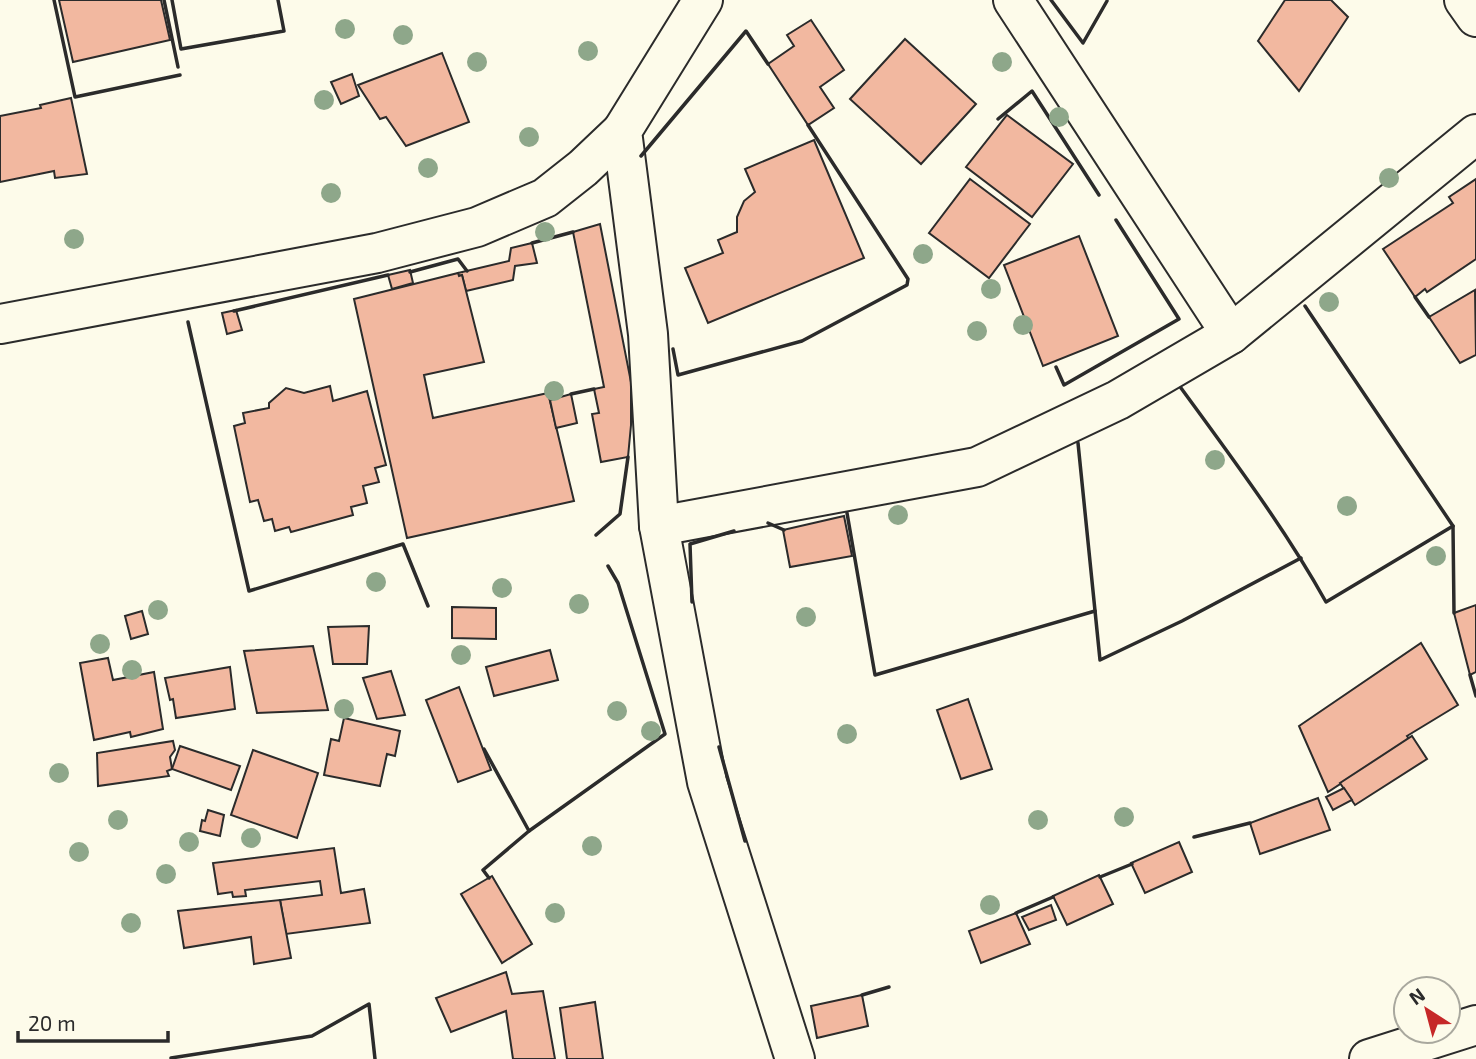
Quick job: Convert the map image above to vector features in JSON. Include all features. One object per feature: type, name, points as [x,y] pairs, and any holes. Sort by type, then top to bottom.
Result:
[{"type":"main road","points":[[0,324],[377,253],[477,227],[545,198],[583,168],[622,131],[703,0]]},
{"type":"main road","points":[[1013,0],[1231,334]]},
{"type":"main road","points":[[1464,0],[1476,17]]},
{"type":"main road","points":[[622,131],[649,334],[659,526],[707,782],[795,1059]]},
{"type":"main road","points":[[659,526],[976,467],[1118,400],[1231,334],[1476,134]]},
{"type":"main road","points":[[1369,1059],[1476,1026]]},
{"type":"building","points":[[59,0],[161,0],[170,40],[73,62]]},
{"type":"building","points":[[1285,0],[1331,0],[1348,17],[1299,91],[1258,41]]},
{"type":"building","points":[[811,20],[844,70],[820,87],[834,108],[808,125],[768,64],[794,46],[787,35]]},
{"type":"building","points":[[905,39],[976,104],[921,164],[850,99]]},
{"type":"building","points":[[442,53],[469,122],[406,146],[386,117],[380,119],[358,85]]},
{"type":"building","points":[[352,74],[359,96],[341,104],[331,82]]},
{"type":"building","points":[[71,98],[87,174],[55,178],[54,171],[0,182],[0,116],[41,108],[40,105]]},
{"type":"building","points":[[1007,115],[1073,164],[1032,217],[966,167]]},
{"type":"building","points":[[814,140],[864,258],[708,323],[685,268],[723,253],[718,240],[737,232],[737,217],[744,201],[755,192],[745,169]]},
{"type":"building","points":[[970,179],[1030,224],[989,278],[929,233]]},
{"type":"building","points":[[1476,179],[1476,259],[1427,292],[1425,289],[1415,297],[1383,249],[1453,203],[1449,197]]},
{"type":"building","points":[[600,224],[631,382],[628,457],[601,462],[592,414],[599,413],[594,389],[604,387],[573,232]]},
{"type":"building","points":[[1079,236],[1118,336],[1043,366],[1004,265]]},
{"type":"building","points":[[532,243],[537,263],[515,266],[513,280],[466,291],[462,275],[459,276],[458,273],[509,261],[511,248]]},
{"type":"building","points":[[410,270],[413,283],[392,289],[388,275]]},
{"type":"building","points":[[458,273],[459,276],[462,275],[484,362],[424,375],[433,418],[548,393],[574,501],[407,538],[354,299]]},
{"type":"building","points":[[1475,290],[1476,355],[1460,363],[1429,317]]},
{"type":"building","points":[[236,310],[242,330],[227,334],[222,313]]},
{"type":"building","points":[[330,386],[333,401],[367,391],[386,465],[375,468],[379,482],[363,486],[367,503],[351,507],[353,515],[291,532],[289,527],[275,531],[272,519],[264,521],[258,500],[250,502],[234,426],[245,423],[243,413],[269,408],[269,403],[286,388],[304,393]]},
{"type":"building","points":[[571,394],[577,423],[556,428],[550,400]]},
{"type":"building","points":[[844,516],[852,556],[790,567],[783,530]]},
{"type":"building","points":[[1476,605],[1476,672],[1470,675],[1454,613]]},
{"type":"building","points":[[452,607],[496,608],[496,639],[452,638]]},
{"type":"building","points":[[142,611],[148,634],[131,639],[125,616]]},
{"type":"building","points":[[369,626],[367,664],[333,664],[328,627]]},
{"type":"building","points":[[1421,643],[1458,705],[1407,736],[1409,739],[1328,792],[1299,726]]},
{"type":"building","points":[[313,646],[328,710],[257,713],[244,651]]},
{"type":"building","points":[[550,650],[558,680],[494,696],[486,667]]},
{"type":"building","points":[[108,658],[113,680],[154,672],[163,729],[131,737],[130,732],[94,740],[80,663]]},
{"type":"building","points":[[230,667],[235,709],[176,718],[173,699],[170,700],[165,678]]},
{"type":"building","points":[[391,671],[405,715],[377,719],[363,678]]},
{"type":"building","points":[[459,687],[491,770],[458,782],[426,700]]},
{"type":"building","points":[[968,699],[992,769],[961,779],[937,710]]},
{"type":"building","points":[[344,718],[400,731],[395,756],[387,754],[380,786],[324,775],[331,739],[339,741]]},
{"type":"building","points":[[1412,736],[1427,759],[1355,805],[1340,783]]},
{"type":"building","points":[[173,741],[175,750],[170,757],[172,769],[167,771],[169,776],[98,786],[97,753]]},
{"type":"building","points":[[180,746],[240,766],[231,790],[172,769]]},
{"type":"building","points":[[253,750],[318,773],[297,838],[231,815]]},
{"type":"building","points":[[1344,788],[1352,800],[1333,810],[1326,797]]},
{"type":"building","points":[[1318,798],[1330,830],[1260,854],[1250,823]]},
{"type":"building","points":[[208,810],[224,815],[220,836],[200,831]]},
{"type":"building","points":[[1179,842],[1192,872],[1145,893],[1131,863]]},
{"type":"building","points":[[334,848],[341,893],[364,889],[370,923],[286,934],[280,900],[322,895],[320,881],[245,890],[246,896],[233,897],[232,892],[218,894],[213,863]]},
{"type":"building","points":[[1099,875],[1113,904],[1067,925],[1053,896]]},
{"type":"building","points":[[492,876],[532,944],[502,963],[461,894]]},
{"type":"building","points":[[280,900],[291,958],[254,964],[251,937],[184,948],[178,911]]},
{"type":"building","points":[[1051,905],[1056,920],[1029,930],[1022,917]]},
{"type":"building","points":[[1016,913],[1030,944],[981,963],[969,931]]},
{"type":"building","points":[[506,972],[512,994],[543,991],[555,1059],[513,1059],[506,1011],[451,1032],[436,998]]},
{"type":"building","points":[[862,995],[868,1026],[817,1038],[811,1006]]},
{"type":"building","points":[[595,1002],[603,1059],[567,1059],[560,1008]]},
{"type":"wall","points":[[54,0],[75,97],[180,75]]},
{"type":"wall","points":[[164,0],[178,67]]},
{"type":"wall","points":[[172,0],[181,49],[284,31],[278,0]]},
{"type":"wall","points":[[1051,0],[1083,43],[1107,1]]},
{"type":"wall","points":[[641,156],[746,31],[768,64]]},
{"type":"wall","points":[[998,119],[1032,91],[1099,195]]},
{"type":"wall","points":[[673,349],[678,375],[802,341],[907,285],[908,279],[808,125]]},
{"type":"wall","points":[[1056,367],[1064,385],[1179,319],[1116,220]]},
{"type":"wall","points":[[532,243],[573,232]]},
{"type":"wall","points":[[410,272],[458,259],[467,271]]},
{"type":"wall","points":[[234,311],[388,275]]},
{"type":"wall","points":[[1415,297],[1429,317]]},
{"type":"wall","points":[[1305,306],[1453,526],[1454,613]]},
{"type":"wall","points":[[188,322],[249,591],[403,544],[428,606]]},
{"type":"wall","points":[[1181,388],[1275,520],[1326,602],[1453,526]]},
{"type":"wall","points":[[571,394],[594,389]]},
{"type":"wall","points":[[1078,443],[1100,660],[1182,621],[1301,558]]},
{"type":"wall","points":[[596,535],[620,514],[628,457]]},
{"type":"wall","points":[[847,513],[875,675],[1095,611]]},
{"type":"wall","points":[[768,523],[784,530]]},
{"type":"wall","points":[[692,602],[690,544],[734,531]]},
{"type":"wall","points":[[484,749],[529,831],[665,734],[618,583],[608,566]]},
{"type":"wall","points":[[1470,675],[1476,696]]},
{"type":"wall","points":[[719,747],[745,841]]},
{"type":"wall","points":[[1194,837],[1250,823]]},
{"type":"wall","points":[[489,878],[483,870],[529,831]]},
{"type":"wall","points":[[1100,877],[1132,864]]},
{"type":"wall","points":[[1016,913],[1053,897]]},
{"type":"wall","points":[[862,995],[889,987]]},
{"type":"wall","points":[[171,1058],[312,1036],[369,1004],[375,1059]]}]
